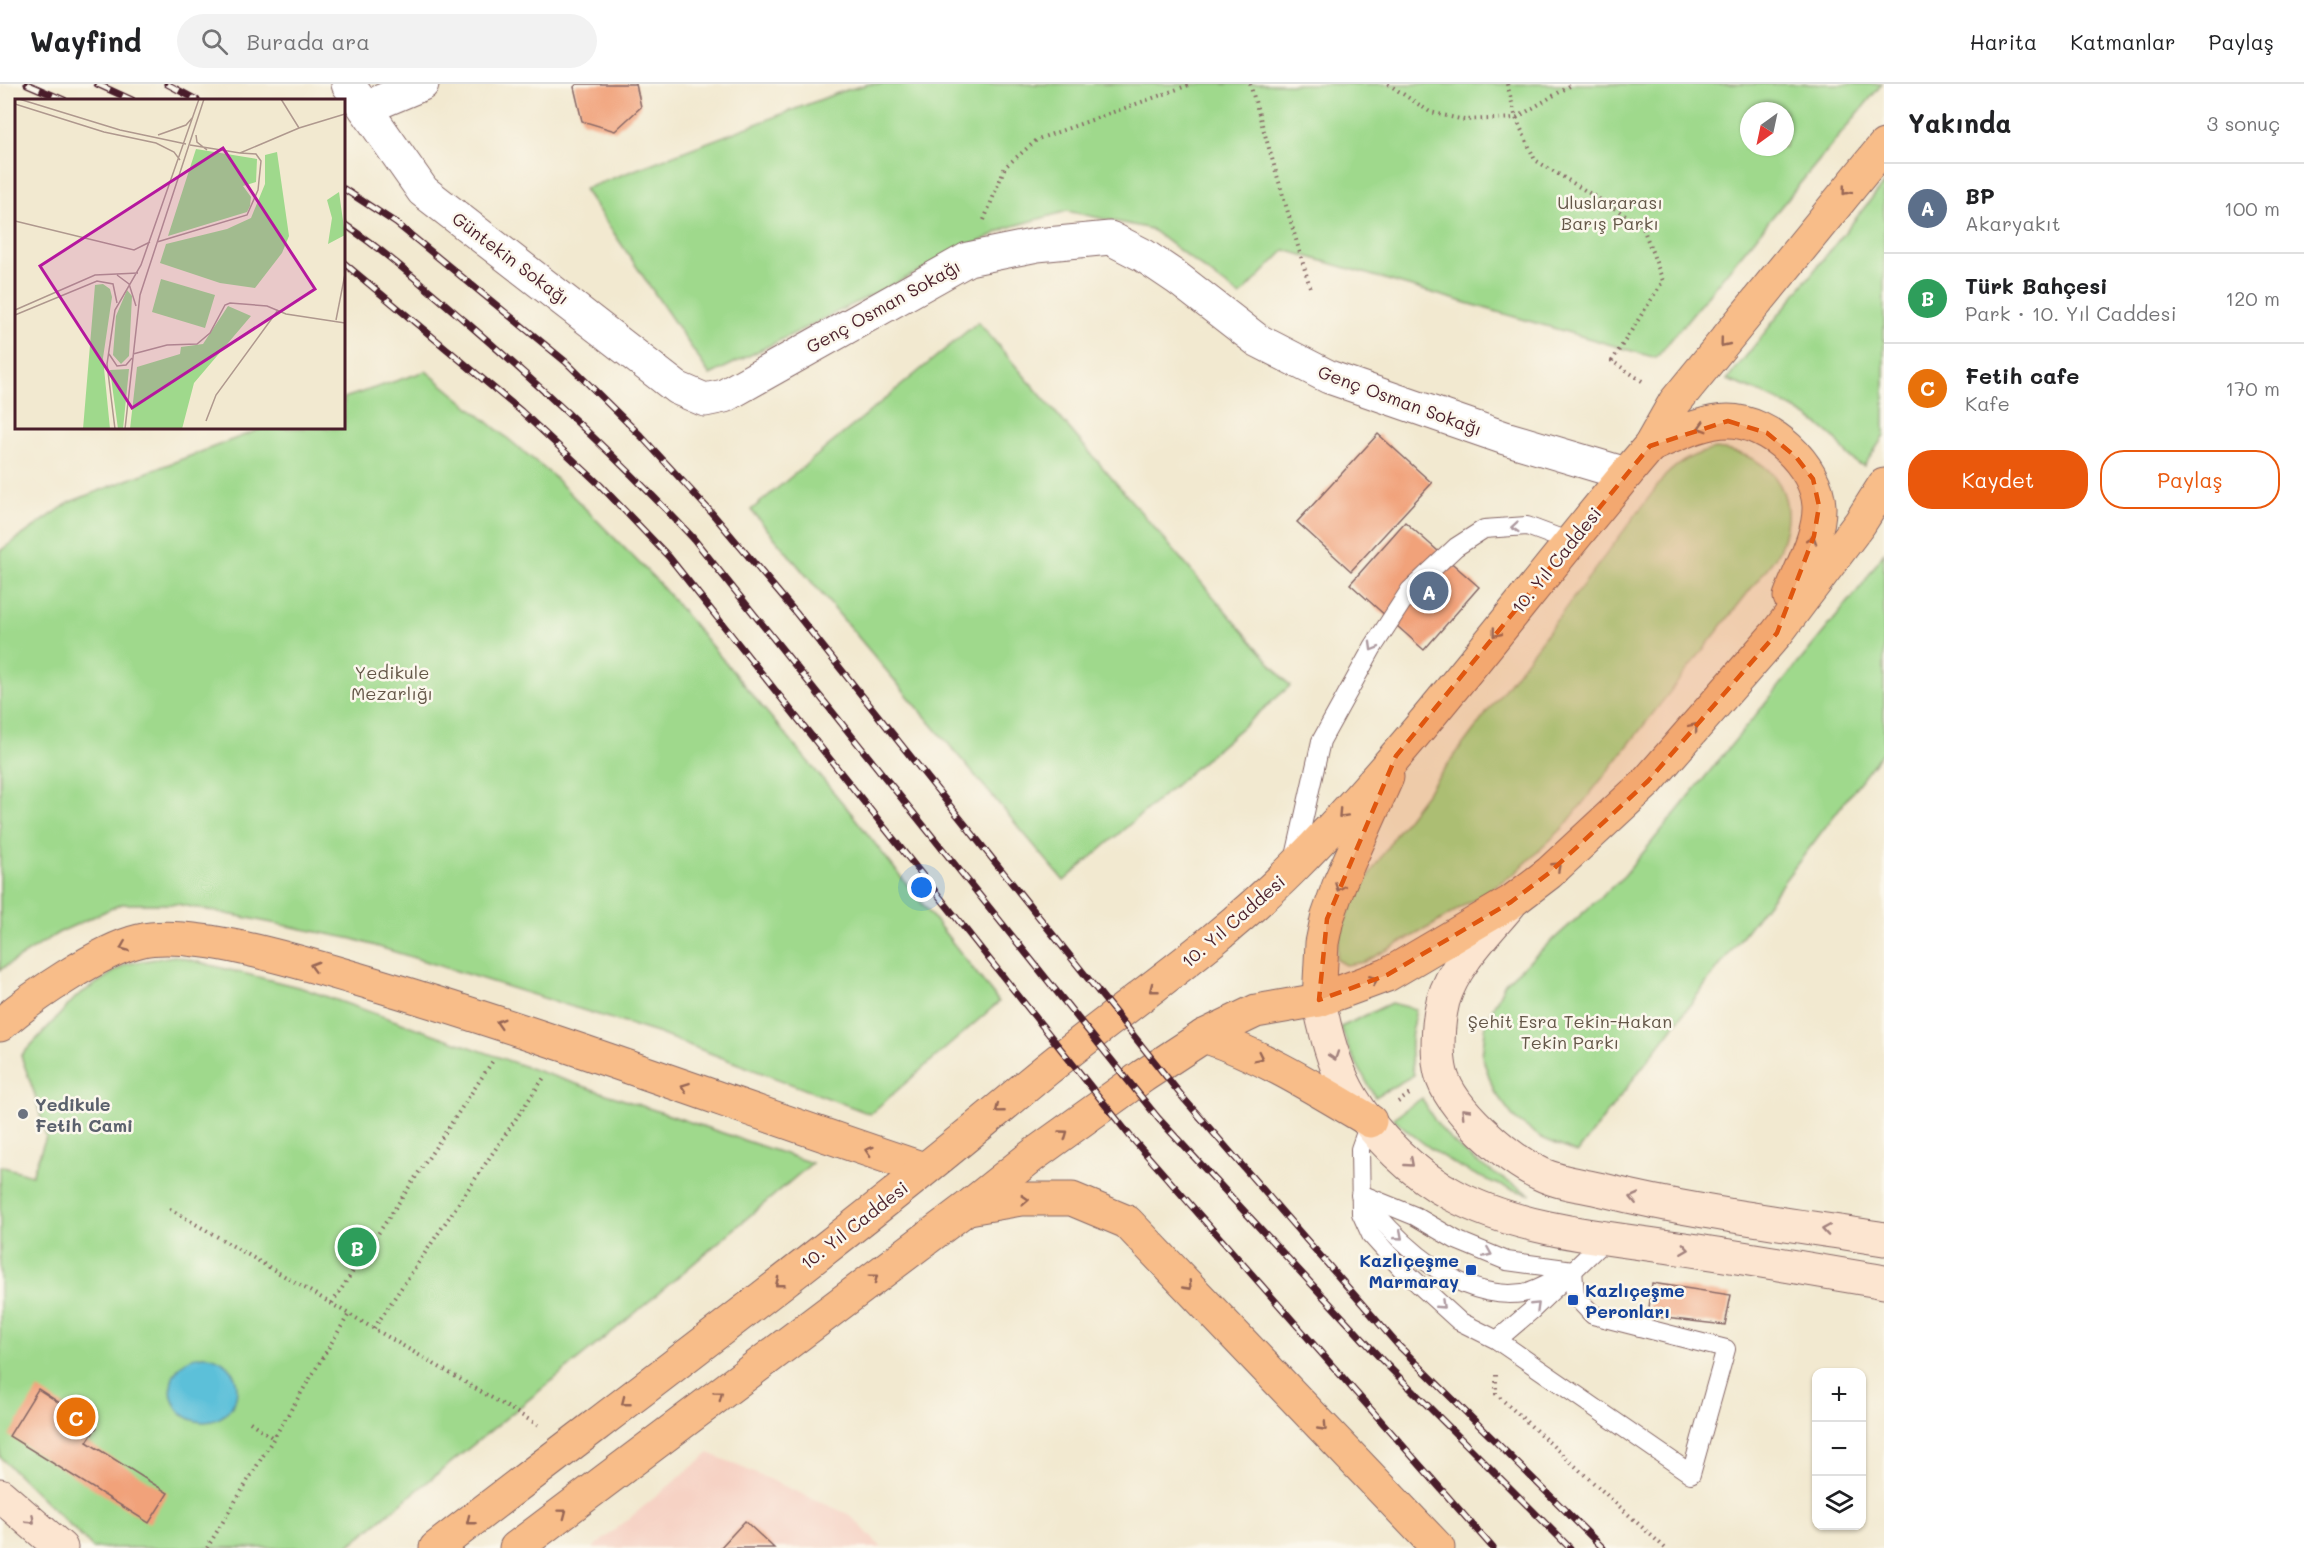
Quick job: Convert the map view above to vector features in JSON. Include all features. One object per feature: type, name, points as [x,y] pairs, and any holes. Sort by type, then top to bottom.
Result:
[{"type":"main road","name":"10. Yıl Caddesi","points":[[436,1548],[1222,934],[1292,869],[1396,756],[1650,446],[1675,402],[1884,146]]},
{"type":"main road","points":[[1650,446],[1702,426],[1728,421],[1748,424],[1767,433],[1796,457],[1813,479],[1819,506],[1814,536],[1777,633]]},
{"type":"main road","points":[[516,1548],[967,1208],[1032,1156],[1143,1076],[1204,1036],[1256,1011],[1319,999],[1387,975],[1512,902],[1549,873],[1648,781],[1777,633],[1860,523],[1884,485]]},
{"type":"main road","points":[[1396,756],[1340,882],[1322,943],[1319,999],[1324,1026],[1352,1098],[1370,1121],[1412,1166],[1452,1195],[1525,1221],[1606,1238],[1884,1282]]},
{"type":"main road","points":[[1512,902],[1461,963],[1443,1000],[1439,1037],[1441,1073],[1454,1100],[1489,1137],[1514,1158],[1542,1175],[1638,1199],[1884,1239]]},
{"type":"main road","points":[[0,1025],[61,981],[109,953],[140,940],[182,938],[292,960],[514,1028],[924,1169]]},
{"type":"main road","points":[[1204,1036],[1244,1050],[1273,1064],[1370,1121]]},
{"type":"main road","points":[[967,1208],[1021,1199],[1072,1199],[1127,1222],[1438,1548]]},
{"type":"main road","points":[[0,1495],[61,1548]]},
{"type":"street","points":[[357,96],[422,84]]},
{"type":"street","name":"Güntekin Sokağı","points":[[357,96],[423,191],[677,388],[705,400]]},
{"type":"street","name":"Genç Osman Sokağı","points":[[705,400],[724,396],[968,259],[1037,245],[1110,238],[1143,255],[1177,278],[1257,340],[1329,377],[1505,438],[1626,474]]},
{"type":"lane","points":[[1292,869],[1321,741],[1373,647],[1410,590],[1456,547],[1484,529],[1527,526],[1570,542]]},
{"type":"lane","points":[[1370,1121],[1360,1149],[1361,1213],[1371,1235],[1400,1267],[1458,1321],[1497,1340],[1691,1474],[1726,1349],[1593,1315],[1575,1296],[1573,1270]]},
{"type":"lane","points":[[1359,1194],[1380,1219],[1434,1266],[1468,1286],[1495,1293],[1524,1293],[1573,1270]]},
{"type":"lane","points":[[1359,1194],[1415,1216],[1456,1240],[1507,1261],[1573,1270]]},
{"type":"lane","points":[[1497,1340],[1606,1238]]},
{"type":"path","points":[[968,259],[1005,167],[1038,139],[1192,84]]},
{"type":"path","points":[[1250,84],[1310,287]]},
{"type":"path","points":[[1388,84],[1430,112],[1464,120],[1516,118],[1574,84]]},
{"type":"path","points":[[1507,84],[1516,118],[1535,160],[1642,225],[1663,280],[1612,361]]},
{"type":"path","points":[[332,1303],[514,1028]]},
{"type":"path","points":[[374,1328],[566,1045]]},
{"type":"path","points":[[1370,1121],[1441,1073]]},
{"type":"path","points":[[170,1209],[374,1328],[568,1446]]},
{"type":"path","points":[[207,1548],[349,1314]]},
{"type":"path","points":[[1497,1340],[1496,1394],[1665,1548]]},
{"type":"path","points":[[250,1422],[273,1438]]},
{"type":"highlighted area","points":[[1728,421],[1767,433],[1796,457],[1813,479],[1819,506],[1814,536],[1777,633],[1648,781],[1549,873],[1511,902],[1387,975],[1319,1000],[1327,919],[1396,756],[1650,446]]},
{"type":"shaded area","points":[[709,1453],[850,1515],[882,1548],[593,1548]]},
{"type":"green space","name":"Uluslararası Barış Parkı","points":[[869,84],[1882,84],[1656,358],[1285,250],[1240,296],[1151,229],[1067,211],[1007,228],[710,375],[584,189],[843,91]]},
{"type":"green space","points":[[1884,183],[1884,436],[1864,466],[1853,460],[1819,425],[1795,409],[1727,380]]},
{"type":"green space","points":[[978,322],[1290,686],[1064,881],[751,510]]},
{"type":"green space","name":"Yedikule Mezarlığı","points":[[426,371],[552,475],[658,582],[851,813],[999,1002],[870,1114],[657,1033],[353,939],[177,904],[121,904],[58,933],[0,970],[0,551],[70,502],[260,429],[345,429],[345,398]]},
{"type":"green space","points":[[1715,449],[1737,453],[1755,460],[1780,484],[1786,500],[1787,518],[1784,538],[1775,558],[1564,827],[1514,874],[1433,925],[1365,962],[1346,965],[1336,959],[1338,942],[1350,909],[1397,832],[1665,476],[1688,459]]},
{"type":"green space","name":"Şehit Esra Tekin-Hakan Tekin Parkı","points":[[1884,552],[1884,750],[1577,1153],[1542,1138],[1515,1119],[1494,1091],[1482,1056],[1486,1022],[1505,983],[1624,876],[1863,584]]},
{"type":"green space","points":[[174,956],[302,988],[541,1072],[812,1163],[628,1319],[346,1548],[93,1548],[0,1457],[0,1166],[32,1175],[46,1137],[35,1095],[21,1056],[77,996],[126,964]]},
{"type":"green space","points":[[1391,1003],[1416,1009],[1411,1042],[1414,1075],[1375,1097],[1349,1050],[1341,1027]]},
{"type":"green space","points":[[1422,1098],[1442,1130],[1468,1156],[1532,1195],[1493,1183],[1458,1166],[1424,1144],[1393,1118]]},
{"type":"water","points":[[204,1356],[216,1359],[227,1366],[234,1377],[237,1389],[234,1401],[227,1412],[216,1419],[204,1422],[192,1419],[181,1412],[174,1401],[171,1389],[174,1377],[181,1366],[192,1359]]},
{"type":"building","points":[[577,84],[636,84],[641,107],[615,131],[582,121],[574,87]]},
{"type":"building","points":[[1378,434],[1432,483],[1351,571],[1297,522]]},
{"type":"building","points":[[1405,522],[1479,587],[1424,650],[1350,584]]},
{"type":"building","points":[[1652,1283],[1731,1295],[1725,1325],[1648,1316]]},
{"type":"building","points":[[38,1389],[97,1427],[87,1442],[168,1493],[149,1523],[9,1436]]},
{"type":"building","points":[[745,1521],[774,1548],[720,1548]]},
{"type":"railway","points":[[27,84],[62,99]]},
{"type":"railway","points":[[97,84],[130,99]]},
{"type":"railway","points":[[167,84],[195,99]]},
{"type":"railway","points":[[345,190],[396,223],[566,362],[641,436],[711,512],[796,613],[1185,1100],[1397,1344],[1603,1548]]},
{"type":"railway","points":[[345,225],[406,271],[524,373],[582,426],[693,538],[1158,1118],[1382,1360],[1570,1548]]},
{"type":"railway","points":[[345,264],[521,411],[600,485],[669,557],[1130,1136],[1493,1548]]},
{"type":"place","name":"BP","points":[[1429,591]]},
{"type":"place","name":"Yedikule Fetih Cami","points":[[23,1114]]},
{"type":"place","name":"Türk Bahçesi","points":[[357,1247]]},
{"type":"place","name":"Kazlıçeşme Marmaray","points":[[1471,1270]]},
{"type":"place","name":"Kazlıçeşme Peronları","points":[[1573,1300]]},
{"type":"place","name":"Fetih cafe","points":[[76,1417]]}]
